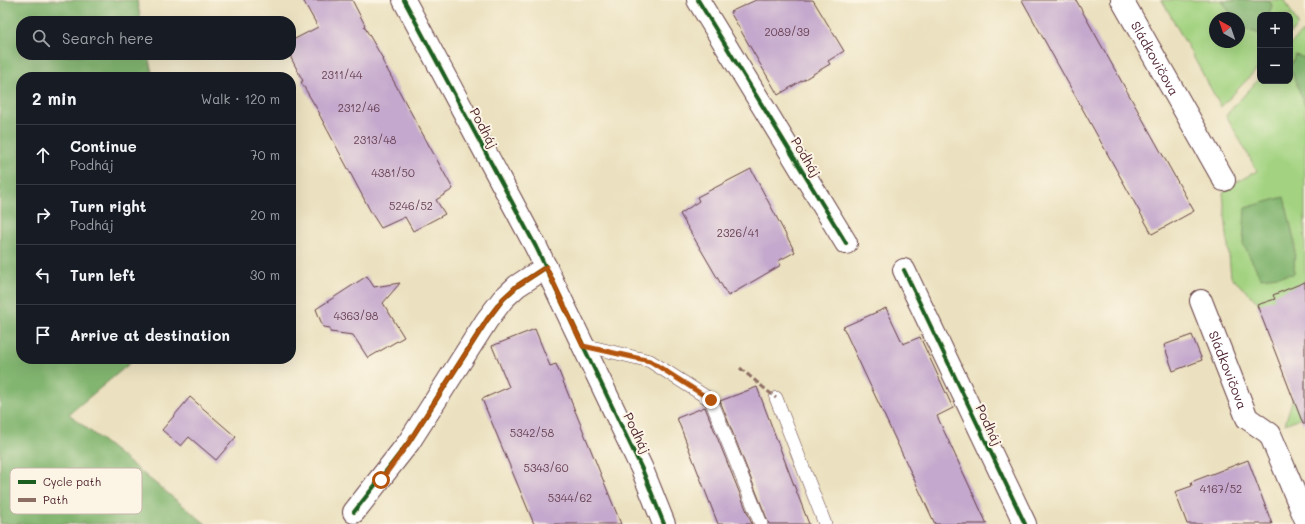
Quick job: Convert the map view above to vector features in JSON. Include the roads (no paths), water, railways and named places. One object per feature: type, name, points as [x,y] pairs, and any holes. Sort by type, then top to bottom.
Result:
[{"type":"street","name":"Podháj","points":[[404,0],[546,267],[642,469],[664,524]]},
{"type":"street","name":"Podháj","points":[[698,0],[846,243]]},
{"type":"street","name":"Sládkovičova","points":[[1122,0],[1224,180]]},
{"type":"street","points":[[354,512],[409,442],[491,315],[503,299],[517,286],[546,267]]},
{"type":"street","name":"Podháj","points":[[904,270],[1025,524]]},
{"type":"street","name":"Sládkovičova","points":[[1201,301],[1247,418],[1270,434],[1305,518]]},
{"type":"lane","points":[[583,346],[650,361],[711,400],[761,524]]},
{"type":"lane","points":[[776,398],[825,524]]}]
